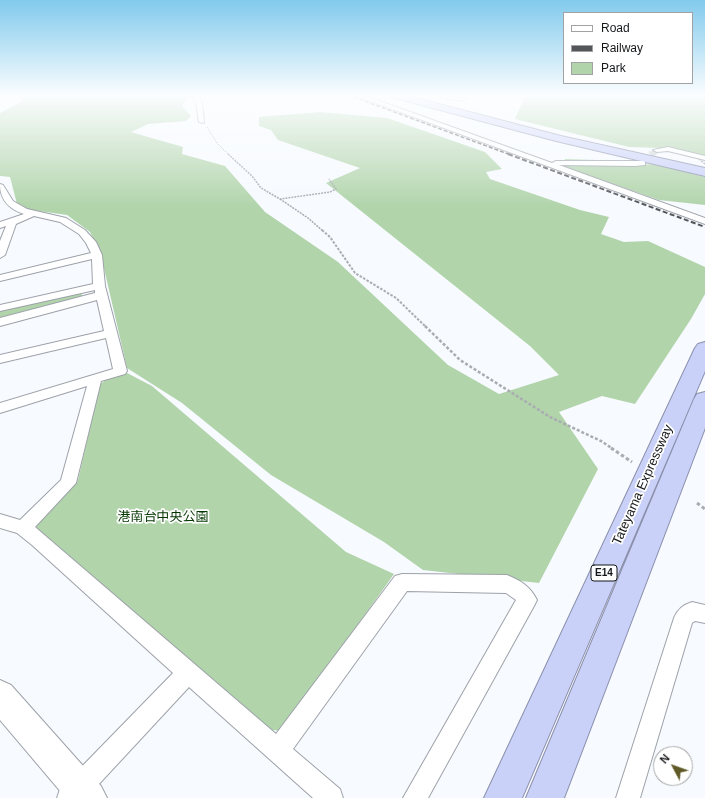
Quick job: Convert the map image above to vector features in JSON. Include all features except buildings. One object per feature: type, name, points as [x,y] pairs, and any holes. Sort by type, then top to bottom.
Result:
[{"type":"highway","points":[[536,132],[705,172]]},
{"type":"highway","points":[[550,132],[627,150],[704,162]]},
{"type":"highway","name":"Tateyama Expressway","points":[[503,798],[705,348]]},
{"type":"highway","name":"Tateyama Expressway","points":[[545,798],[705,399]]},
{"type":"street","points":[[460,132],[705,221]]},
{"type":"street","points":[[657,150],[668,150],[704,162]]},
{"type":"street","points":[[545,163],[642,163]]},
{"type":"street","points":[[0,187],[10,203],[24,211],[53,217],[73,225],[91,242],[97,255],[100,291],[120,371],[1,410]]},
{"type":"street","points":[[0,225],[12,222],[33,213]]},
{"type":"street","points":[[0,255],[12,222]]},
{"type":"street","points":[[0,278],[97,255]]},
{"type":"street","points":[[0,308],[100,291]]},
{"type":"street","points":[[0,322],[100,291]]},
{"type":"street","points":[[0,359],[110,333]]},
{"type":"street","points":[[23,528],[68,483],[74,465],[95,380]]},
{"type":"street","points":[[0,521],[23,528],[331,798]]},
{"type":"street","points":[[278,750],[402,582],[507,584],[523,593],[527,600],[415,798]]},
{"type":"street","points":[[628,798],[684,618],[692,611],[705,614]]},
{"type":"street","points":[[0,696],[79,794],[189,672]]},
{"type":"path","points":[[209,132],[217,144],[236,163],[252,176],[261,188],[308,218],[330,237],[355,273],[396,298],[460,360],[550,417],[601,441],[632,462]]},
{"type":"path","points":[[280,199],[330,192],[336,189],[329,179]]},
{"type":"path","points":[[697,503],[705,509]]},
{"type":"green space","points":[[0,132],[132,132],[183,147],[182,154],[225,166],[265,212],[338,262],[448,365],[499,394],[559,375],[530,346],[326,183],[360,168],[278,140],[273,132],[428,132],[485,152],[502,169],[486,172],[490,179],[580,210],[609,217],[601,234],[624,242],[648,241],[705,267],[705,294],[691,319],[635,404],[602,396],[559,412],[598,469],[539,583],[423,570],[384,542],[271,475],[182,403],[127,368],[100,251],[90,232],[67,215],[18,208],[10,177],[0,176]]},
{"type":"green space","points":[[569,132],[705,132],[705,156],[693,157],[661,148],[629,147]]},
{"type":"green space","points":[[565,159],[598,160],[616,166],[655,164],[705,177],[705,205],[659,200],[562,166]]},
{"type":"green space","points":[[81,292],[83,298],[0,319],[0,311]]},
{"type":"green space","name":"港南台中央公園","points":[[127,373],[152,386],[346,552],[394,574],[282,731],[272,730],[36,530],[38,522],[78,480],[100,384],[106,380]]},
{"type":"tunnel","points":[[651,155],[657,150]]},
{"type":"tunnel","points":[[642,163],[652,154]]},
{"type":"railway","points":[[449,132],[511,155]]},
{"type":"railway","points":[[508,154],[705,227]]}]
